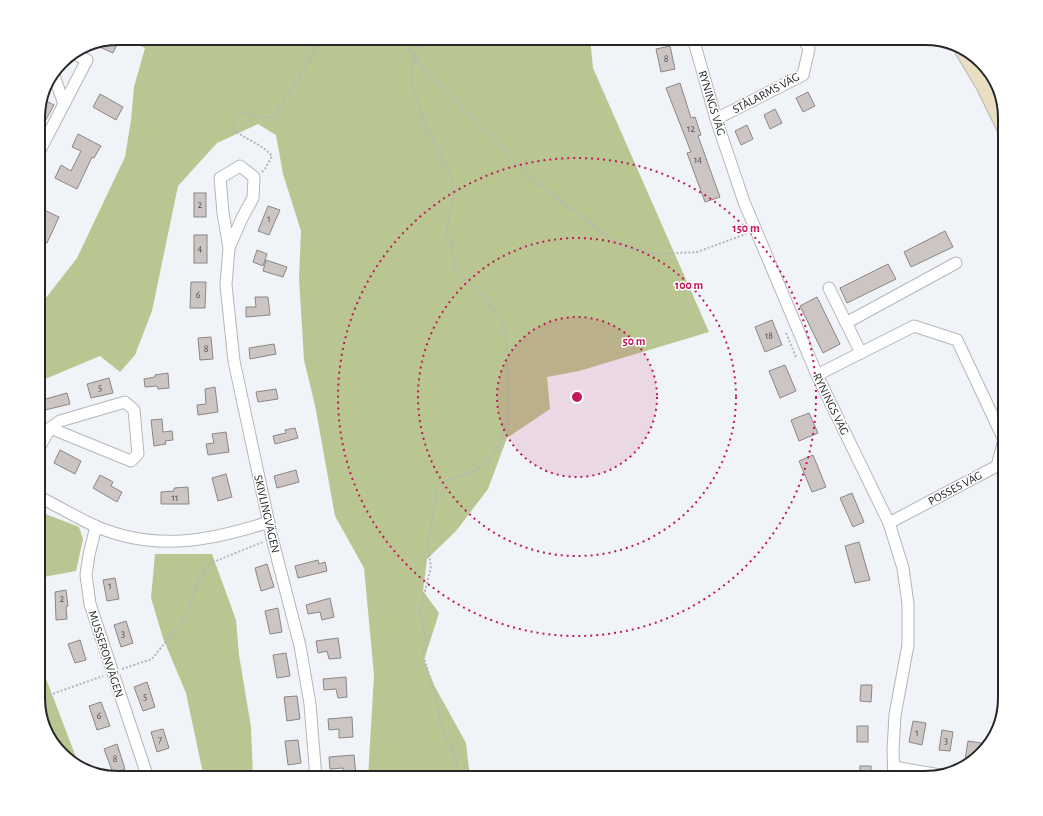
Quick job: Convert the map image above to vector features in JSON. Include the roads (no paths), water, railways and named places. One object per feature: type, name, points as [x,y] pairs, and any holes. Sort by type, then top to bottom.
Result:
[{"type":"main road","points":[[967,58],[998,113]]},
{"type":"street","name":"RYNINGS VÄG","points":[[695,45],[716,119],[744,202],[817,375],[889,523],[903,568],[908,604],[908,645],[895,715],[894,771]]},
{"type":"street","name":"STÅLARMS VÄG","points":[[716,119],[803,75],[809,49],[807,45]]},
{"type":"street","points":[[45,141],[87,60],[79,56]]},
{"type":"street","points":[[55,80],[64,104]]},
{"type":"street","name":"SKIVLINGVÄGEN","points":[[229,248],[242,218],[253,198],[254,177],[240,166],[220,178],[223,213],[229,248],[226,285],[234,361],[272,538],[300,646],[310,704],[315,771]]},
{"type":"street","points":[[846,323],[956,263]]},
{"type":"street","points":[[829,288],[861,353]]},
{"type":"street","name":"POSSES VÄG","points":[[817,375],[914,326],[957,340],[998,427]]},
{"type":"street","points":[[45,437],[50,428],[60,421],[125,402],[134,410],[138,454],[131,461],[50,428]]},
{"type":"street","name":"POSSES VÄG","points":[[889,523],[998,466]]},
{"type":"street","points":[[45,500],[96,526],[157,542],[197,540],[225,535],[269,522]]},
{"type":"street","name":"MUSSERONVÄGEN","points":[[96,526],[86,575],[90,604],[146,771]]}]
